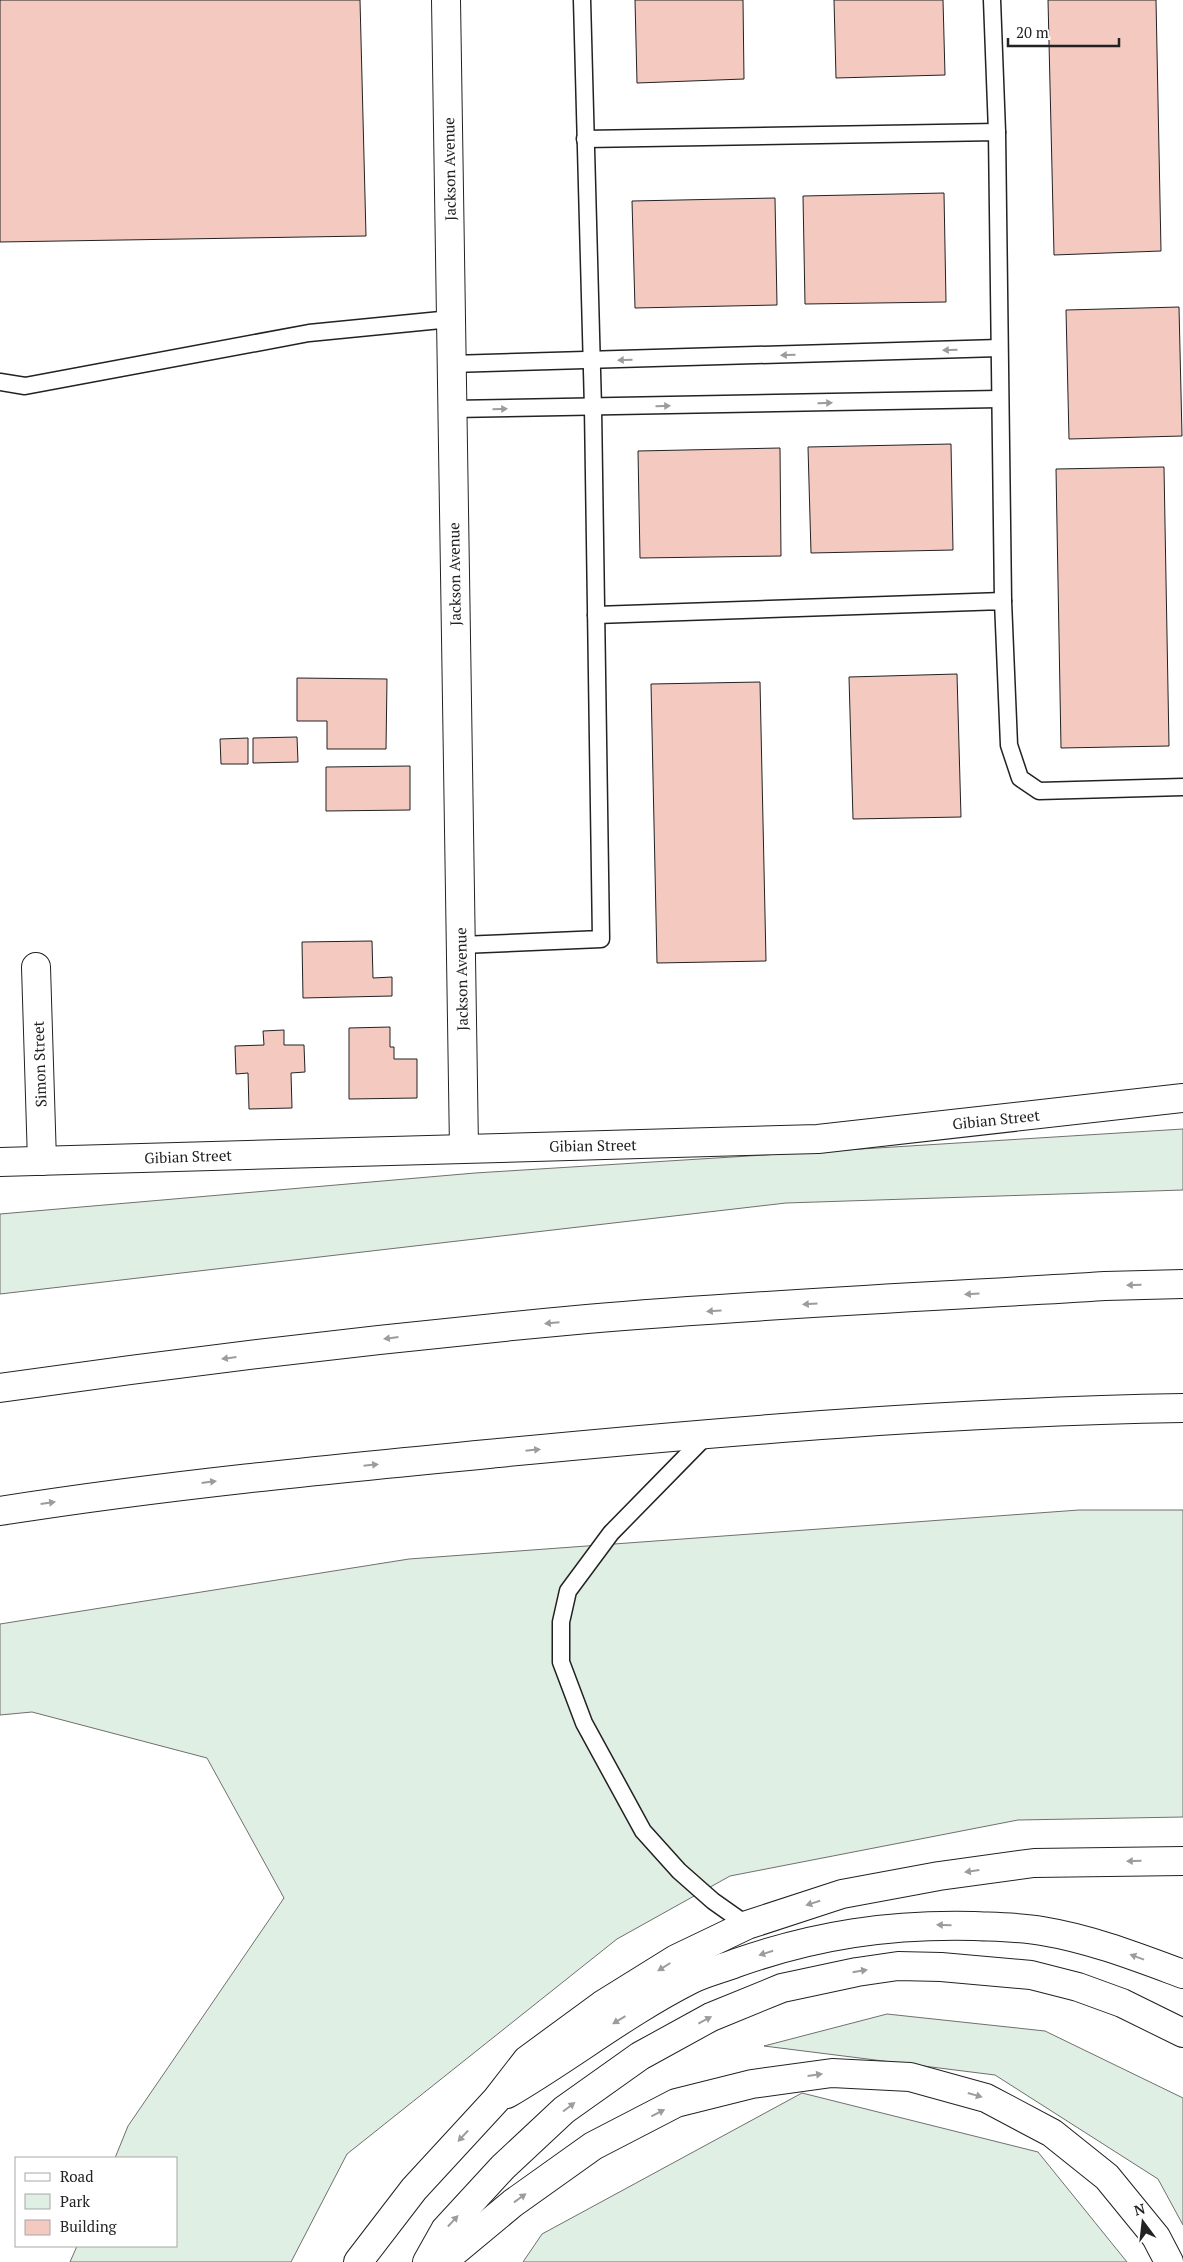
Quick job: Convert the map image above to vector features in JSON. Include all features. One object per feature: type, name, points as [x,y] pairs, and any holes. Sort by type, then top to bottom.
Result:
[{"type":"main road","name":"Jackson Avenue","points":[[446,0],[464,1148]]},
{"type":"main road","name":"Simon Street","points":[[36,967],[42,1161]]},
{"type":"main road","name":"Gibian Street","points":[[0,1162],[818,1139],[1183,1098]]},
{"type":"main road","points":[[0,1388],[122,1370],[416,1335],[590,1319],[1105,1286],[1183,1284]]},
{"type":"main road","points":[[0,1511],[236,1479],[710,1432],[915,1417],[1183,1408]]},
{"type":"main road","points":[[358,2262],[414,2188],[496,2100],[527,2060],[602,2005],[676,1959],[747,1925],[842,1894],[939,1876],[1034,1863],[1183,1861]]},
{"type":"main road","points":[[496,2100],[541,2074],[615,2022],[691,1979],[770,1951],[852,1932],[895,1926],[938,1925],[1040,1931],[1084,1940],[1183,1974]]},
{"type":"main road","points":[[427,2262],[445,2230],[503,2167],[564,2110],[640,2056],[711,2017],[782,1988],[857,1972],[898,1966],[941,1967],[1031,1975],[1078,1987],[1122,2003],[1183,2033]]},
{"type":"main road","points":[[442,2262],[513,2203],[593,2146],[676,2104],[752,2084],[832,2073],[910,2077],[986,2098],[1052,2133],[1107,2177],[1156,2236],[1169,2262]]},
{"type":"lane","points":[[461,945],[600,939],[593,408],[582,0]]},
{"type":"lane","points":[[992,0],[996,132],[1003,601],[1009,745],[1020,778],[1039,791],[1183,787]]},
{"type":"lane","points":[[585,139],[996,132]]},
{"type":"lane","points":[[0,382],[25,386],[309,333],[451,319]]},
{"type":"lane","points":[[451,364],[999,348]]},
{"type":"lane","points":[[452,409],[593,408],[999,399]]},
{"type":"lane","points":[[596,615],[1003,601]]},
{"type":"lane","points":[[710,1432],[611,1533],[568,1591],[561,1622],[561,1662],[584,1722],[643,1831],[679,1870],[714,1901],[747,1925]]},
{"type":"green space","points":[[1183,1129],[1183,1190],[786,1203],[0,1294],[0,1214],[475,1173]]},
{"type":"green space","points":[[1079,1510],[1183,1510],[1183,1817],[1018,1820],[730,1876],[617,1939],[347,2154],[291,2262],[70,2262],[77,2247],[178,2247],[178,2157],[115,2157],[128,2126],[284,1898],[207,1758],[32,1712],[0,1715],[0,1624],[409,1559]]},
{"type":"green space","points":[[887,2014],[1045,2031],[1183,2098],[1183,2225],[1158,2179],[995,2075],[764,2046]]},
{"type":"green space","points":[[802,2093],[1038,2152],[1127,2262],[523,2262],[542,2234]]},
{"type":"building","points":[[0,0],[360,0],[366,236],[0,242]]},
{"type":"building","points":[[635,0],[743,0],[744,79],[637,83]]},
{"type":"building","points":[[834,0],[943,0],[945,75],[836,78]]},
{"type":"building","points":[[1048,0],[1156,0],[1161,251],[1054,255]]},
{"type":"building","points":[[944,193],[946,302],[805,304],[803,196]]},
{"type":"building","points":[[775,198],[777,305],[635,308],[632,201]]},
{"type":"building","points":[[1179,307],[1182,436],[1069,439],[1066,310]]},
{"type":"building","points":[[951,444],[953,550],[811,553],[808,447]]},
{"type":"building","points":[[780,448],[781,556],[640,558],[638,451]]},
{"type":"building","points":[[1164,467],[1169,746],[1061,748],[1056,469]]},
{"type":"building","points":[[957,674],[961,817],[853,819],[849,677]]},
{"type":"building","points":[[297,678],[387,679],[386,749],[327,749],[327,721],[297,721]]},
{"type":"building","points":[[760,682],[766,961],[657,963],[651,684]]},
{"type":"building","points":[[297,737],[298,762],[253,763],[253,738]]},
{"type":"building","points":[[248,738],[248,764],[221,764],[220,739]]},
{"type":"building","points":[[410,766],[410,810],[326,811],[326,767]]},
{"type":"building","points":[[372,941],[373,978],[392,977],[392,996],[303,998],[302,942]]},
{"type":"building","points":[[390,1027],[390,1047],[394,1047],[394,1059],[417,1059],[417,1098],[349,1099],[349,1028]]},
{"type":"building","points":[[284,1030],[284,1045],[304,1045],[305,1072],[291,1073],[292,1108],[249,1109],[248,1073],[236,1074],[235,1046],[264,1045],[263,1031]]}]
